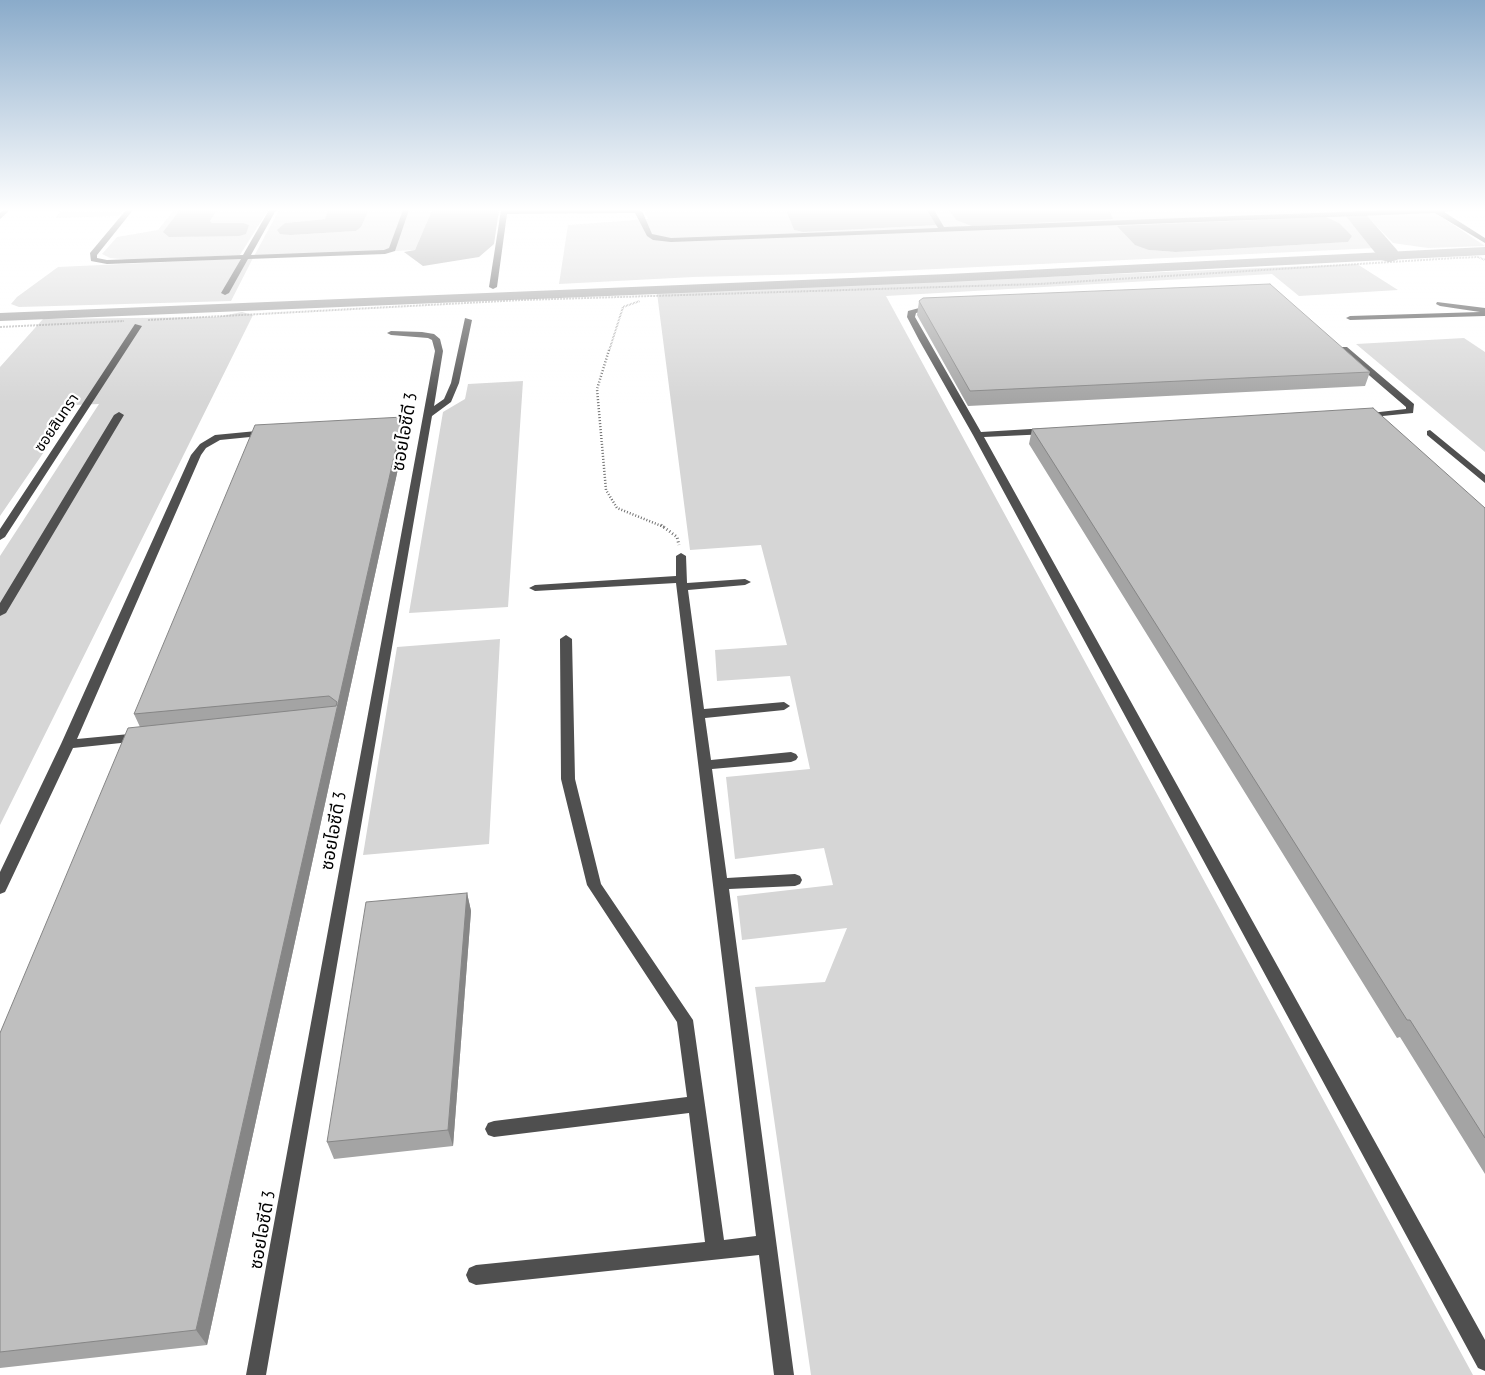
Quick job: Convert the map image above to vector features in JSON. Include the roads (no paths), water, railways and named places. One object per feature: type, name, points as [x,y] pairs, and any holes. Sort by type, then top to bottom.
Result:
[{"type":"street","points":[[225,293],[236,274]]},
{"type":"street","points":[[493,287],[495,274]]},
{"type":"street","points":[[946,304],[921,307],[912,311],[911,317],[978,434],[1485,1361]]},
{"type":"street","points":[[1440,304],[1485,310]]},
{"type":"street","points":[[1350,318],[1485,314]]},
{"type":"street","points":[[427,415],[448,400],[455,383],[468,320]]},
{"type":"street","name":"ซอยสินทรา","points":[[0,537],[136,322]]},
{"type":"street","name":"ซอยไอซีดี 3","points":[[256,1375],[440,351],[436,340],[422,334],[391,333]]},
{"type":"street","points":[[1340,346],[1410,406],[1410,411],[1360,416]]},
{"type":"street","points":[[0,613],[119,415]]},
{"type":"street","points":[[978,434],[1057,431]]},
{"type":"street","points":[[0,888],[68,744],[202,446],[218,437],[277,433]]},
{"type":"street","points":[[1430,433],[1485,480]]},
{"type":"street","points":[[681,556],[682,583],[705,766],[784,1375]]},
{"type":"street","points":[[535,588],[745,582]]},
{"type":"street","points":[[566,639],[568,779],[594,885],[685,1020],[716,1251]]},
{"type":"street","points":[[699,714],[784,706]]},
{"type":"street","points":[[68,744],[156,736]]},
{"type":"street","points":[[705,766],[791,757]]},
{"type":"street","points":[[720,884],[795,880]]},
{"type":"street","points":[[494,1129],[697,1104]]},
{"type":"street","points":[[476,1275],[767,1245]]},
{"type":"waterway","points":[[0,317],[1024,274]]}]
